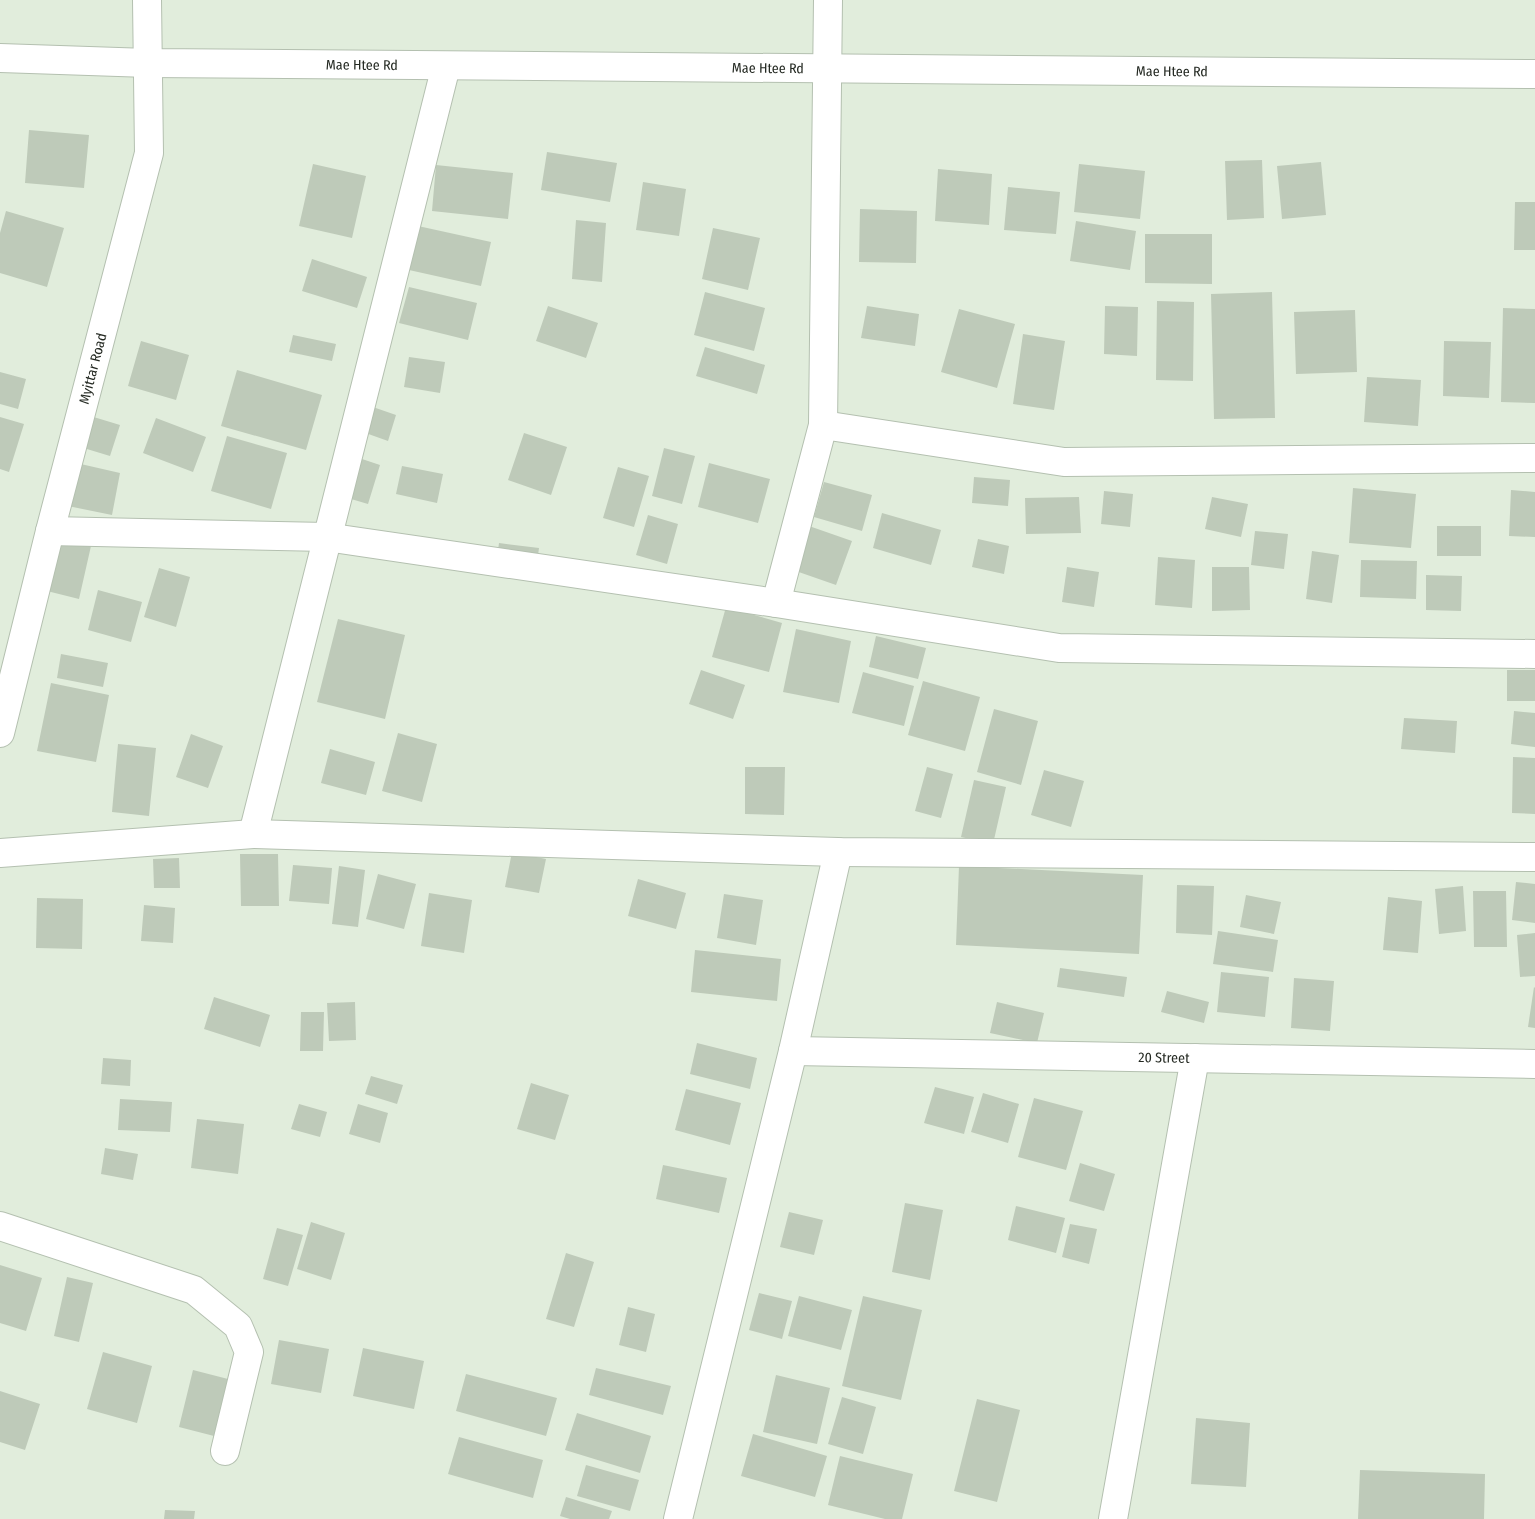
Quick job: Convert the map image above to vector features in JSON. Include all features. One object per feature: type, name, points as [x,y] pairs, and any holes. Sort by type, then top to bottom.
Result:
[{"type":"street","name":"Myittar Road","points":[[0,733],[50,531],[149,153],[147,0]]},
{"type":"street","points":[[776,603],[823,425],[828,0]]},
{"type":"street","name":"Mae Htee Rd","points":[[0,58],[148,63],[1535,74]]},
{"type":"street","points":[[253,834],[326,537],[446,66]]},
{"type":"street","points":[[823,425],[1064,462],[1535,458]]},
{"type":"street","points":[[50,531],[326,537],[776,603],[1058,648],[1535,654]]},
{"type":"street","points":[[0,853],[253,834],[838,852],[1535,857]]},
{"type":"street","points":[[678,1519],[793,1051],[838,852]]},
{"type":"street","name":"20 Street","points":[[793,1051],[1535,1064]]},
{"type":"street","points":[[1113,1519],[1195,1058]]},
{"type":"street","points":[[0,1226],[194,1290],[238,1326],[249,1352],[226,1450]]},
{"type":"building","points":[[29,130],[89,135],[84,188],[25,183]]},
{"type":"building","points":[[547,152],[617,163],[610,202],[541,190]]},
{"type":"building","points":[[1262,160],[1264,218],[1227,220],[1225,161]]},
{"type":"building","points":[[1321,162],[1326,215],[1282,219],[1277,166]]},
{"type":"building","points":[[313,164],[366,176],[352,238],[299,226]]},
{"type":"building","points":[[1079,164],[1145,171],[1140,219],[1074,212]]},
{"type":"building","points":[[436,165],[513,173],[508,219],[432,211]]},
{"type":"building","points":[[938,169],[992,174],[989,225],[935,221]]},
{"type":"building","points":[[643,182],[686,189],[679,236],[636,230]]},
{"type":"building","points":[[1008,187],[1060,192],[1056,234],[1004,230]]},
{"type":"building","points":[[1515,202],[1535,202],[1535,250],[1514,250]]},
{"type":"building","points":[[860,209],[917,211],[916,263],[859,262]]},
{"type":"building","points":[[6,211],[64,228],[47,287],[0,273],[0,233]]},
{"type":"building","points":[[576,220],[606,223],[602,282],[572,279]]},
{"type":"building","points":[[1076,221],[1136,231],[1130,270],[1070,261]]},
{"type":"building","points":[[418,226],[491,242],[481,286],[409,270]]},
{"type":"building","points":[[713,228],[760,238],[748,290],[702,279]]},
{"type":"building","points":[[1145,234],[1212,234],[1212,284],[1145,283]]},
{"type":"building","points":[[312,259],[367,277],[357,308],[302,291]]},
{"type":"building","points":[[409,287],[477,303],[468,340],[399,323]]},
{"type":"building","points":[[705,292],[765,308],[754,351],[694,335]]},
{"type":"building","points":[[1272,292],[1275,418],[1214,419],[1211,294]]},
{"type":"building","points":[[1157,301],[1194,302],[1193,381],[1156,380]]},
{"type":"building","points":[[548,306],[598,323],[586,358],[536,341]]},
{"type":"building","points":[[867,306],[919,314],[915,346],[861,338]]},
{"type":"building","points":[[1105,306],[1138,307],[1137,356],[1104,354]]},
{"type":"building","points":[[1503,308],[1535,309],[1535,403],[1501,402]]},
{"type":"building","points":[[959,309],[1015,324],[997,388],[941,372]]},
{"type":"building","points":[[1355,310],[1357,372],[1296,374],[1294,312]]},
{"type":"building","points":[[1023,334],[1065,341],[1054,410],[1013,404]]},
{"type":"building","points":[[293,335],[336,344],[332,361],[289,352]]},
{"type":"building","points":[[141,341],[189,355],[176,400],[128,386]]},
{"type":"building","points":[[1444,341],[1491,342],[1489,398],[1443,396]]},
{"type":"building","points":[[705,347],[765,365],[757,394],[696,376]]},
{"type":"building","points":[[409,357],[445,362],[440,393],[404,387]]},
{"type":"building","points":[[237,370],[322,395],[306,450],[221,426]]},
{"type":"building","points":[[0,372],[26,379],[18,409],[0,404]]},
{"type":"building","points":[[1367,377],[1421,380],[1418,426],[1364,422]]},
{"type":"building","points":[[370,406],[396,415],[388,441],[360,431]]},
{"type":"building","points":[[87,415],[120,425],[110,456],[77,446]]},
{"type":"building","points":[[0,417],[24,424],[9,472],[0,469]]},
{"type":"building","points":[[156,418],[206,437],[193,472],[143,453]]},
{"type":"building","points":[[524,433],[567,447],[551,495],[508,480]]},
{"type":"building","points":[[227,436],[287,453],[271,509],[211,491]]},
{"type":"building","points":[[664,448],[695,456],[682,504],[652,496]]},
{"type":"building","points":[[353,456],[380,465],[368,504],[341,496]]},
{"type":"building","points":[[72,462],[120,473],[112,515],[63,505]]},
{"type":"building","points":[[709,463],[770,479],[758,523],[698,507]]},
{"type":"building","points":[[402,466],[443,474],[437,503],[396,494]]},
{"type":"building","points":[[618,467],[649,476],[634,527],[603,518]]},
{"type":"building","points":[[974,477],[1010,480],[1008,506],[972,503]]},
{"type":"building","points":[[824,482],[872,495],[862,531],[814,517]]},
{"type":"building","points":[[1353,488],[1416,494],[1411,548],[1349,543]]},
{"type":"building","points":[[1511,490],[1535,492],[1535,537],[1509,536]]},
{"type":"building","points":[[1104,491],[1133,494],[1130,527],[1101,524]]},
{"type":"building","points":[[1079,497],[1081,533],[1026,534],[1025,498]]},
{"type":"building","points":[[1212,497],[1248,504],[1241,537],[1205,529]]},
{"type":"building","points":[[882,513],[941,530],[931,565],[873,548]]},
{"type":"building","points":[[648,515],[678,524],[667,564],[636,555]]},
{"type":"building","points":[[809,526],[852,541],[836,585],[793,570]]},
{"type":"building","points":[[1437,526],[1481,526],[1481,556],[1437,556]]},
{"type":"building","points":[[1255,531],[1288,534],[1284,569],[1251,565]]},
{"type":"building","points":[[56,537],[91,546],[79,599],[43,590]]},
{"type":"building","points":[[978,539],[1009,546],[1004,574],[972,567]]},
{"type":"building","points":[[499,543],[539,548],[535,577],[495,572]]},
{"type":"building","points":[[1312,551],[1339,555],[1332,603],[1306,599]]},
{"type":"building","points":[[1158,557],[1195,560],[1192,608],[1155,605]]},
{"type":"building","points":[[1361,560],[1417,561],[1416,599],[1360,597]]},
{"type":"building","points":[[1067,567],[1099,572],[1094,607],[1062,602]]},
{"type":"building","points":[[1212,567],[1249,567],[1250,610],[1212,611]]},
{"type":"building","points":[[159,568],[190,577],[176,627],[144,617]]},
{"type":"building","points":[[1426,575],[1462,576],[1461,611],[1426,610]]},
{"type":"building","points":[[98,590],[142,602],[131,642],[88,630]]},
{"type":"building","points":[[726,607],[782,623],[769,672],[712,657]]},
{"type":"building","points":[[338,619],[405,635],[385,719],[317,702]]},
{"type":"building","points":[[796,629],[851,641],[839,703],[783,692]]},
{"type":"building","points":[[876,636],[926,648],[918,679],[869,667]]},
{"type":"building","points":[[61,654],[108,663],[103,687],[57,678]]},
{"type":"building","points":[[701,670],[745,685],[733,719],[689,704]]},
{"type":"building","points":[[1507,670],[1535,670],[1535,701],[1507,701]]},
{"type":"building","points":[[863,672],[914,686],[904,726],[852,713]]},
{"type":"building","points":[[923,681],[980,697],[965,751],[908,735]]},
{"type":"building","points":[[51,683],[109,695],[96,762],[37,751]]},
{"type":"building","points":[[994,709],[1038,721],[1021,785],[977,772]]},
{"type":"building","points":[[1514,711],[1535,713],[1535,747],[1511,744]]},
{"type":"building","points":[[1404,718],[1457,721],[1455,753],[1401,749]]},
{"type":"building","points":[[398,733],[437,744],[422,802],[382,791]]},
{"type":"building","points":[[191,734],[223,746],[208,788],[176,777]]},
{"type":"building","points":[[118,744],[156,748],[149,816],[112,812]]},
{"type":"building","points":[[330,749],[375,762],[366,795],[321,783]]},
{"type":"building","points":[[1513,757],[1535,758],[1535,814],[1512,813]]},
{"type":"building","points":[[745,767],[785,767],[784,815],[745,814]]},
{"type":"building","points":[[927,767],[953,774],[941,818],[915,811]]},
{"type":"building","points":[[1044,770],[1084,781],[1071,827],[1031,815]]},
{"type":"building","points":[[974,780],[1006,787],[993,844],[961,837]]},
{"type":"building","points":[[512,852],[546,859],[539,893],[505,887]]},
{"type":"building","points":[[240,854],[278,854],[279,906],[241,906]]},
{"type":"building","points":[[179,858],[180,888],[154,888],[153,859]]},
{"type":"building","points":[[293,865],[332,868],[329,904],[289,901]]},
{"type":"building","points":[[339,866],[365,870],[358,927],[332,924]]},
{"type":"building","points":[[959,866],[1143,875],[1139,954],[956,945]]},
{"type":"building","points":[[378,874],[416,884],[404,929],[366,919]]},
{"type":"building","points":[[638,879],[686,893],[676,929],[628,916]]},
{"type":"building","points":[[1516,882],[1535,884],[1535,923],[1512,920]]},
{"type":"building","points":[[1177,885],[1214,886],[1212,935],[1176,933]]},
{"type":"building","points":[[1463,886],[1466,931],[1439,934],[1435,889]]},
{"type":"building","points":[[1473,891],[1506,891],[1507,947],[1474,947]]},
{"type":"building","points":[[429,893],[472,900],[464,953],[421,946]]},
{"type":"building","points":[[724,894],[763,900],[756,945],[717,938]]},
{"type":"building","points":[[1246,895],[1281,902],[1274,934],[1240,927]]},
{"type":"building","points":[[1388,897],[1422,901],[1418,953],[1383,950]]},
{"type":"building","points":[[37,898],[83,899],[82,949],[36,948]]},
{"type":"building","points":[[144,905],[175,908],[173,943],[141,941]]},
{"type":"building","points":[[1218,931],[1278,940],[1273,972],[1213,964]]},
{"type":"building","points":[[1535,933],[1535,976],[1520,977],[1517,935]]},
{"type":"building","points":[[695,950],[781,959],[777,1001],[691,992]]},
{"type":"building","points":[[1060,968],[1127,977],[1124,997],[1057,987]]},
{"type":"building","points":[[1221,972],[1269,977],[1265,1017],[1217,1012]]},
{"type":"building","points":[[1294,978],[1334,981],[1330,1031],[1291,1028]]},
{"type":"building","points":[[1535,988],[1535,1028],[1528,1027]]},
{"type":"building","points":[[1167,991],[1209,1002],[1204,1023],[1161,1012]]},
{"type":"building","points":[[214,997],[270,1015],[260,1047],[204,1029]]},
{"type":"building","points":[[355,1002],[356,1040],[329,1041],[327,1003]]},
{"type":"building","points":[[997,1002],[1044,1013],[1037,1043],[990,1033]]},
{"type":"building","points":[[301,1012],[324,1012],[323,1051],[300,1051]]},
{"type":"building","points":[[697,1043],[757,1058],[750,1089],[690,1074]]},
{"type":"building","points":[[103,1058],[131,1060],[130,1086],[101,1084]]},
{"type":"building","points":[[371,1076],[403,1085],[397,1104],[365,1094]]},
{"type":"building","points":[[531,1083],[569,1095],[555,1140],[517,1129]]},
{"type":"building","points":[[935,1087],[974,1097],[964,1134],[924,1123]]},
{"type":"building","points":[[686,1089],[741,1103],[730,1145],[675,1130]]},
{"type":"building","points":[[983,1093],[1019,1104],[1008,1143],[971,1132]]},
{"type":"building","points":[[1034,1098],[1083,1111],[1066,1170],[1018,1157]]},
{"type":"building","points":[[120,1099],[172,1102],[170,1132],[118,1130]]},
{"type":"building","points":[[299,1104],[327,1112],[320,1137],[291,1129]]},
{"type":"building","points":[[358,1104],[388,1113],[380,1143],[349,1134]]},
{"type":"building","points":[[197,1119],[244,1124],[238,1174],[191,1168]]},
{"type":"building","points":[[105,1148],[138,1154],[133,1180],[101,1174]]},
{"type":"building","points":[[1080,1163],[1115,1174],[1104,1211],[1069,1201]]},
{"type":"building","points":[[663,1165],[727,1178],[719,1213],[656,1199]]},
{"type":"building","points":[[905,1203],[943,1210],[930,1280],[892,1272]]},
{"type":"building","points":[[1016,1206],[1065,1218],[1056,1253],[1008,1240]]},
{"type":"building","points":[[789,1212],[823,1220],[814,1255],[780,1247]]},
{"type":"building","points":[[311,1222],[345,1233],[331,1280],[297,1269]]},
{"type":"building","points":[[1070,1224],[1097,1229],[1089,1264],[1062,1257]]},
{"type":"building","points":[[277,1228],[303,1235],[288,1286],[263,1279]]},
{"type":"building","points":[[566,1253],[594,1262],[574,1327],[546,1319]]},
{"type":"building","points":[[0,1265],[42,1278],[26,1331],[0,1323]]},
{"type":"building","points":[[67,1277],[93,1283],[79,1342],[54,1336]]},
{"type":"building","points":[[759,1293],[792,1301],[782,1339],[749,1330]]},
{"type":"building","points":[[799,1296],[852,1310],[841,1350],[788,1336]]},
{"type":"building","points":[[863,1296],[922,1310],[901,1400],[842,1386]]},
{"type":"building","points":[[628,1307],[655,1314],[646,1352],[619,1345]]},
{"type":"building","points":[[279,1340],[329,1349],[321,1393],[271,1384]]},
{"type":"building","points":[[363,1348],[424,1361],[414,1409],[353,1396]]},
{"type":"building","points":[[103,1352],[152,1366],[137,1423],[87,1409]]},
{"type":"building","points":[[596,1368],[671,1386],[663,1415],[589,1395]]},
{"type":"building","points":[[193,1370],[228,1379],[214,1436],[179,1427]]},
{"type":"building","points":[[466,1374],[557,1398],[546,1436],[456,1411]]},
{"type":"building","points":[[776,1375],[830,1388],[817,1444],[763,1432]]},
{"type":"building","points":[[0,1391],[40,1404],[25,1450],[0,1442]]},
{"type":"building","points":[[842,1397],[876,1407],[863,1454],[828,1444]]},
{"type":"building","points":[[977,1399],[1020,1410],[997,1502],[954,1491]]},
{"type":"building","points":[[577,1413],[651,1436],[640,1473],[565,1450]]},
{"type":"building","points":[[1196,1418],[1250,1423],[1246,1487],[1191,1484]]},
{"type":"building","points":[[753,1434],[827,1456],[815,1497],[741,1476]]},
{"type":"building","points":[[459,1437],[543,1460],[533,1498],[448,1474]]},
{"type":"building","points":[[840,1456],[913,1474],[902,1519],[885,1519],[828,1505]]},
{"type":"building","points":[[586,1465],[639,1480],[630,1511],[577,1496]]},
{"type":"building","points":[[1360,1470],[1485,1474],[1484,1519],[1358,1519]]},
{"type":"building","points":[[566,1497],[612,1511],[609,1519],[570,1519],[560,1516]]},
{"type":"building","points":[[165,1510],[195,1511],[194,1519],[164,1519]]}]
